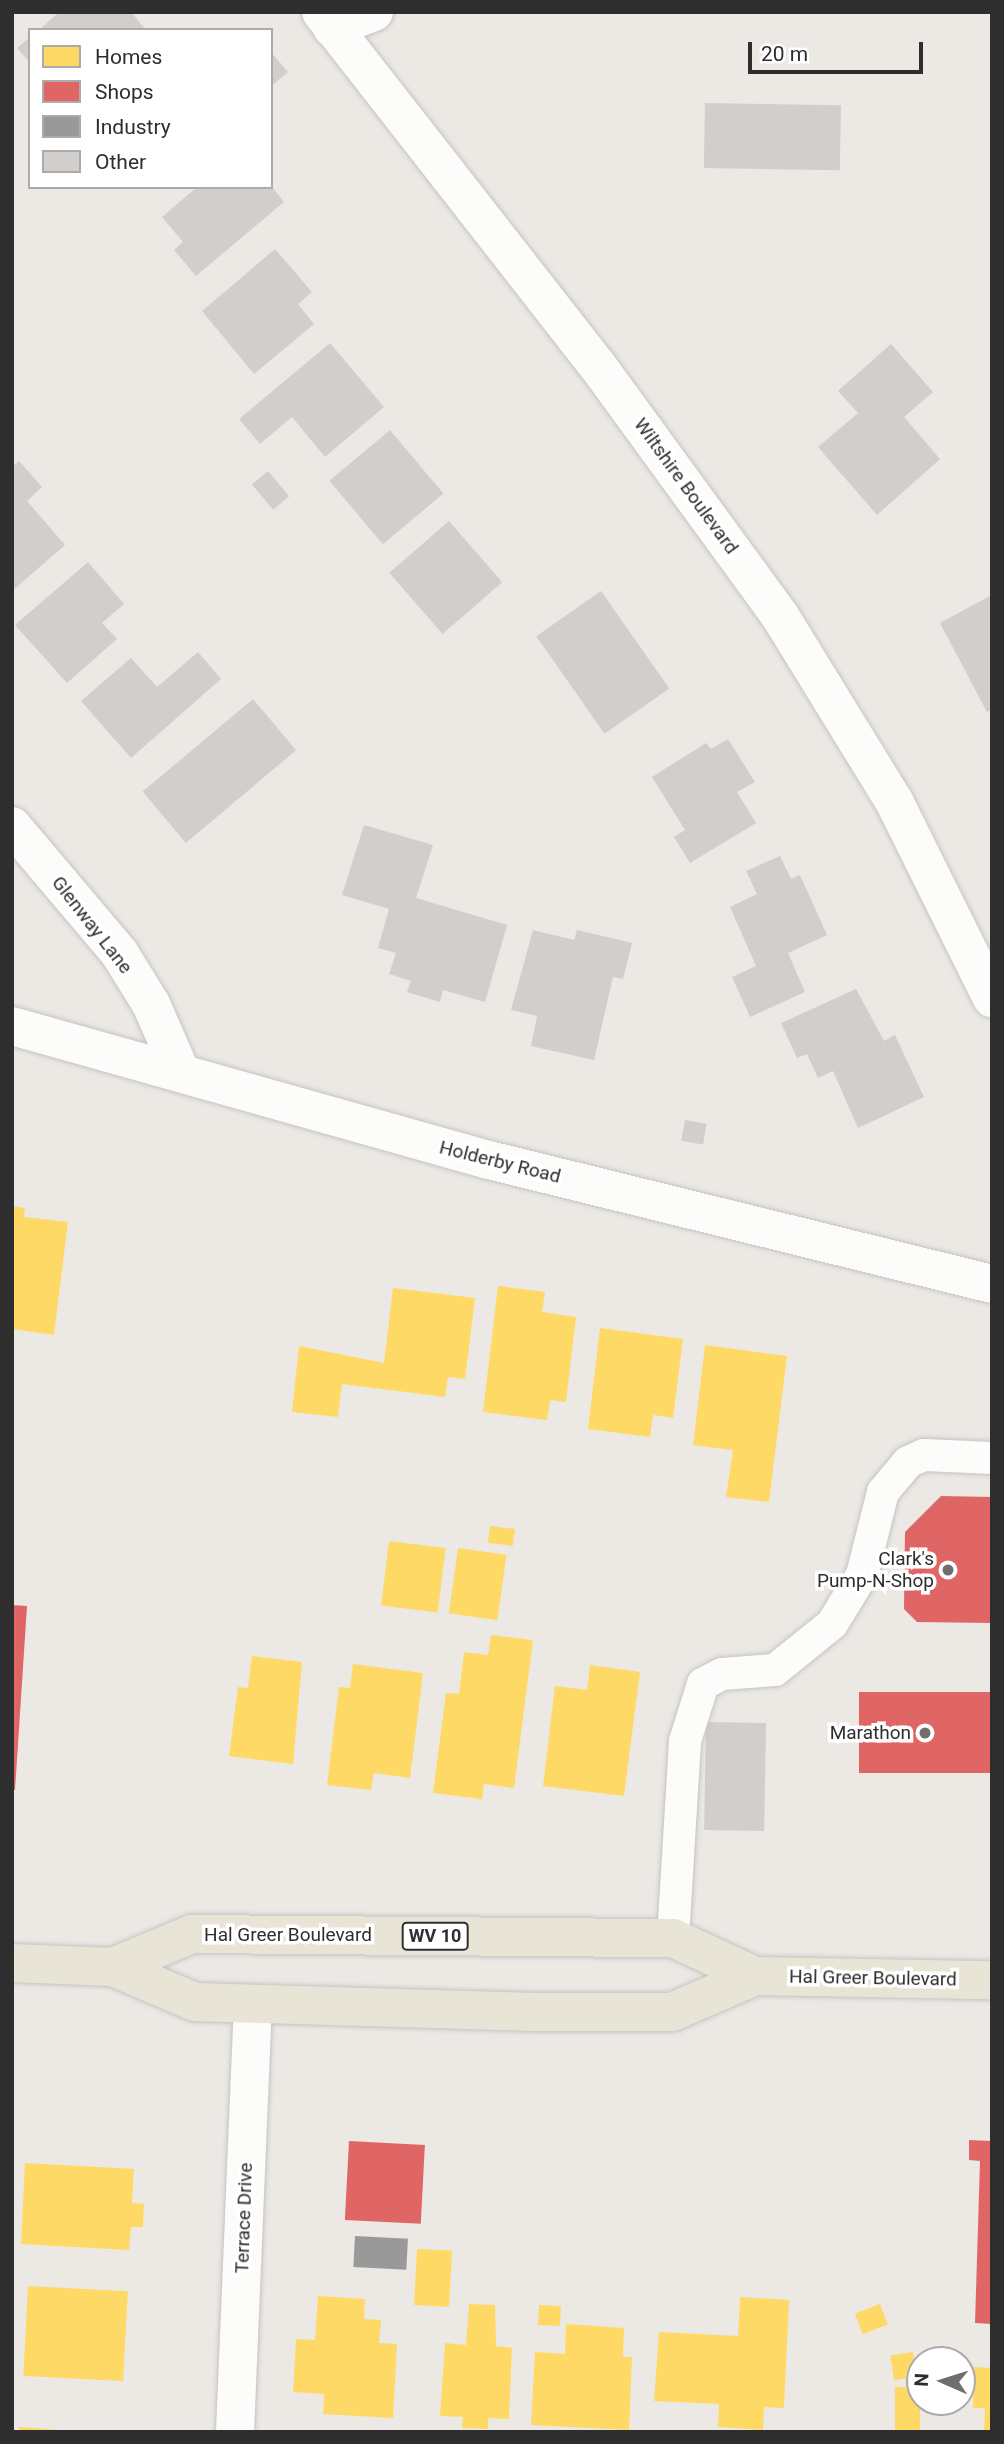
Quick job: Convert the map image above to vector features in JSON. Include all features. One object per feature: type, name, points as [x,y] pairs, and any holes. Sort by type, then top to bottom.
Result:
[{"type":"main road","name":"Hal Greer Boulevard","points":[[113,1967],[192,1934],[673,1938],[755,1976],[992,1980]]},
{"type":"main road","name":"Hal Greer Boulevard","points":[[12,1963],[113,1967],[195,2002],[672,2012],[755,1976]]},
{"type":"street","points":[[327,20],[374,12]]},
{"type":"street","name":"Wiltshire Boulevard","points":[[327,20],[597,365],[780,616],[876,769],[992,998]]},
{"type":"street","name":"Glenway Lane","points":[[12,826],[120,954],[151,1004],[179,1068]]},
{"type":"street","name":"Holderby Road","points":[[12,1026],[179,1068],[489,1160],[992,1284]]},
{"type":"street","name":"Terrace Drive","points":[[235,2432],[253,2004]]},
{"type":"lane","points":[[673,1938],[693,1704],[703,1684],[722,1674],[775,1670],[820,1634],[862,1575],[894,1474],[924,1455],[992,1458]]},
{"type":"building: Homes","points":[[12,1206],[25,1208],[24,1217],[68,1222],[54,1335],[12,1329]]},
{"type":"building: Homes","points":[[498,1286],[545,1292],[542,1312],[576,1317],[566,1402],[550,1400],[547,1420],[483,1412]]},
{"type":"building: Homes","points":[[393,1288],[475,1298],[465,1379],[448,1377],[445,1397],[342,1384],[338,1417],[292,1412],[299,1346],[384,1363]]},
{"type":"building: Homes","points":[[600,1328],[683,1339],[673,1418],[653,1415],[650,1437],[588,1429]]},
{"type":"building: Homes","points":[[705,1345],[787,1356],[769,1502],[726,1497],[733,1450],[693,1445]]},
{"type":"building: Homes","points":[[490,1526],[515,1529],[513,1546],[488,1543]]},
{"type":"building: Homes","points":[[389,1541],[446,1548],[438,1612],[381,1606]]},
{"type":"building: Homes","points":[[458,1548],[507,1555],[497,1620],[449,1613]]},
{"type":"building: Homes","points":[[491,1635],[533,1640],[514,1788],[484,1784],[482,1799],[433,1793],[446,1693],[459,1694],[464,1652],[488,1655]]},
{"type":"building: Homes","points":[[252,1656],[302,1662],[293,1764],[229,1756],[238,1687],[248,1688]]},
{"type":"building: Homes","points":[[353,1664],[423,1673],[410,1778],[374,1773],[371,1790],[327,1785],[339,1687],[350,1688]]},
{"type":"building: Homes","points":[[590,1665],[640,1672],[624,1796],[543,1786],[555,1686],[587,1690]]},
{"type":"building: Homes","points":[[25,2163],[134,2169],[132,2203],[144,2204],[143,2227],[131,2227],[129,2250],[21,2244]]},
{"type":"building: Homes","points":[[417,2249],[452,2251],[449,2307],[414,2305]]},
{"type":"building: Homes","points":[[28,2286],[128,2291],[123,2381],[23,2376]]},
{"type":"building: Homes","points":[[318,2296],[365,2299],[364,2319],[381,2320],[379,2343],[397,2344],[393,2418],[323,2414],[324,2394],[293,2392],[296,2339],[315,2340]]},
{"type":"building: Homes","points":[[740,2297],[789,2300],[784,2408],[764,2407],[763,2430],[718,2427],[719,2404],[654,2401],[659,2332],[738,2336]]},
{"type":"building: Homes","points":[[469,2304],[495,2305],[496,2346],[512,2348],[509,2419],[488,2418],[488,2429],[462,2428],[463,2417],[440,2416],[445,2343],[466,2345]]},
{"type":"building: Homes","points":[[880,2304],[888,2325],[863,2334],[855,2314]]},
{"type":"building: Homes","points":[[539,2305],[561,2306],[560,2326],[538,2325]]},
{"type":"building: Homes","points":[[566,2324],[624,2328],[623,2357],[632,2357],[629,2430],[531,2425],[535,2352],[565,2354]]},
{"type":"building: Homes","points":[[906,2353],[906,2378],[894,2380],[890,2356]]},
{"type":"building: Homes","points":[[976,2367],[992,2368],[992,2431],[984,2431],[985,2408],[976,2408]]},
{"type":"building: Homes","points":[[895,2387],[906,2387],[906,2416],[920,2416],[920,2432],[895,2432]]},
{"type":"building: Homes","points":[[19,2427],[60,2430],[60,2432],[19,2432]]},
{"type":"building: Shops","name":"Clark's Pump-N-Shop","points":[[941,1496],[992,1497],[992,1623],[917,1622],[904,1609],[905,1532]]},
{"type":"building: Shops","points":[[12,1605],[27,1606],[15,1790],[12,1790]]},
{"type":"building: Shops","name":"Marathon","points":[[859,1692],[992,1692],[992,1773],[859,1773]]},
{"type":"building: Shops","points":[[969,2140],[992,2141],[992,2324],[975,2323],[980,2161],[969,2160]]},
{"type":"building: Shops","points":[[349,2141],[425,2145],[421,2224],[345,2220]]},
{"type":"building: Industry","points":[[355,2236],[408,2239],[406,2270],[353,2267]]},
{"type":"building: Other","points":[[59,12],[131,12],[144,28],[41,28]]},
{"type":"building: Other","points":[[28,39],[28,61],[17,48]]},
{"type":"building: Other","points":[[273,54],[288,72],[273,84]]},
{"type":"building: Other","points":[[705,103],[841,105],[840,170],[704,168]]},
{"type":"building: Other","points":[[273,188],[284,202],[196,276],[174,250],[183,242],[162,217],[195,189]]},
{"type":"building: Other","points":[[275,249],[312,292],[298,304],[314,324],[254,374],[202,311]]},
{"type":"building: Other","points":[[330,343],[384,407],[325,457],[292,417],[260,444],[239,419]]},
{"type":"building: Other","points":[[891,344],[933,392],[904,417],[940,459],[877,515],[818,447],[858,413],[838,391]]},
{"type":"building: Other","points":[[390,430],[443,494],[383,544],[329,481]]},
{"type":"building: Other","points":[[19,461],[42,487],[27,501],[65,545],[12,591],[12,467]]},
{"type":"building: Other","points":[[268,471],[289,496],[273,510],[252,484]]},
{"type":"building: Other","points":[[449,521],[502,582],[443,634],[389,573]]},
{"type":"building: Other","points":[[88,562],[124,604],[102,623],[117,639],[67,683],[15,625]]},
{"type":"building: Other","points":[[601,591],[669,688],[605,734],[536,636]]},
{"type":"building: Other","points":[[992,595],[992,709],[987,712],[940,623]]},
{"type":"building: Other","points":[[198,652],[221,679],[131,758],[81,701],[131,658],[157,687]]},
{"type":"building: Other","points":[[253,699],[296,750],[186,843],[143,792]]},
{"type":"building: Other","points":[[728,739],[755,782],[737,792],[756,823],[690,863],[674,837],[685,830],[652,777],[706,743],[711,749]]},
{"type":"building: Other","points":[[364,825],[433,845],[416,898],[507,925],[485,1002],[443,990],[440,1002],[407,992],[411,981],[389,974],[396,953],[378,948],[389,909],[342,895]]},
{"type":"building: Other","points":[[780,856],[791,879],[800,875],[827,935],[788,953],[805,992],[750,1017],[732,977],[756,966],[730,907],[757,894],[746,871]]},
{"type":"building: Other","points":[[533,930],[574,940],[577,930],[632,943],[623,979],[613,977],[594,1060],[531,1046],[537,1016],[511,1010]]},
{"type":"building: Other","points":[[856,989],[884,1041],[895,1035],[924,1097],[858,1128],[833,1071],[818,1078],[807,1054],[797,1058],[781,1023]]},
{"type":"building: Other","points":[[685,1120],[707,1124],[703,1145],[681,1141]]},
{"type":"building: Other","points":[[706,1722],[766,1723],[764,1831],[704,1830]]},
{"type":"place","name":"Clark's Pump-N-Shop","points":[[948,1570]]},
{"type":"place","name":"Marathon","points":[[925,1733]]}]
